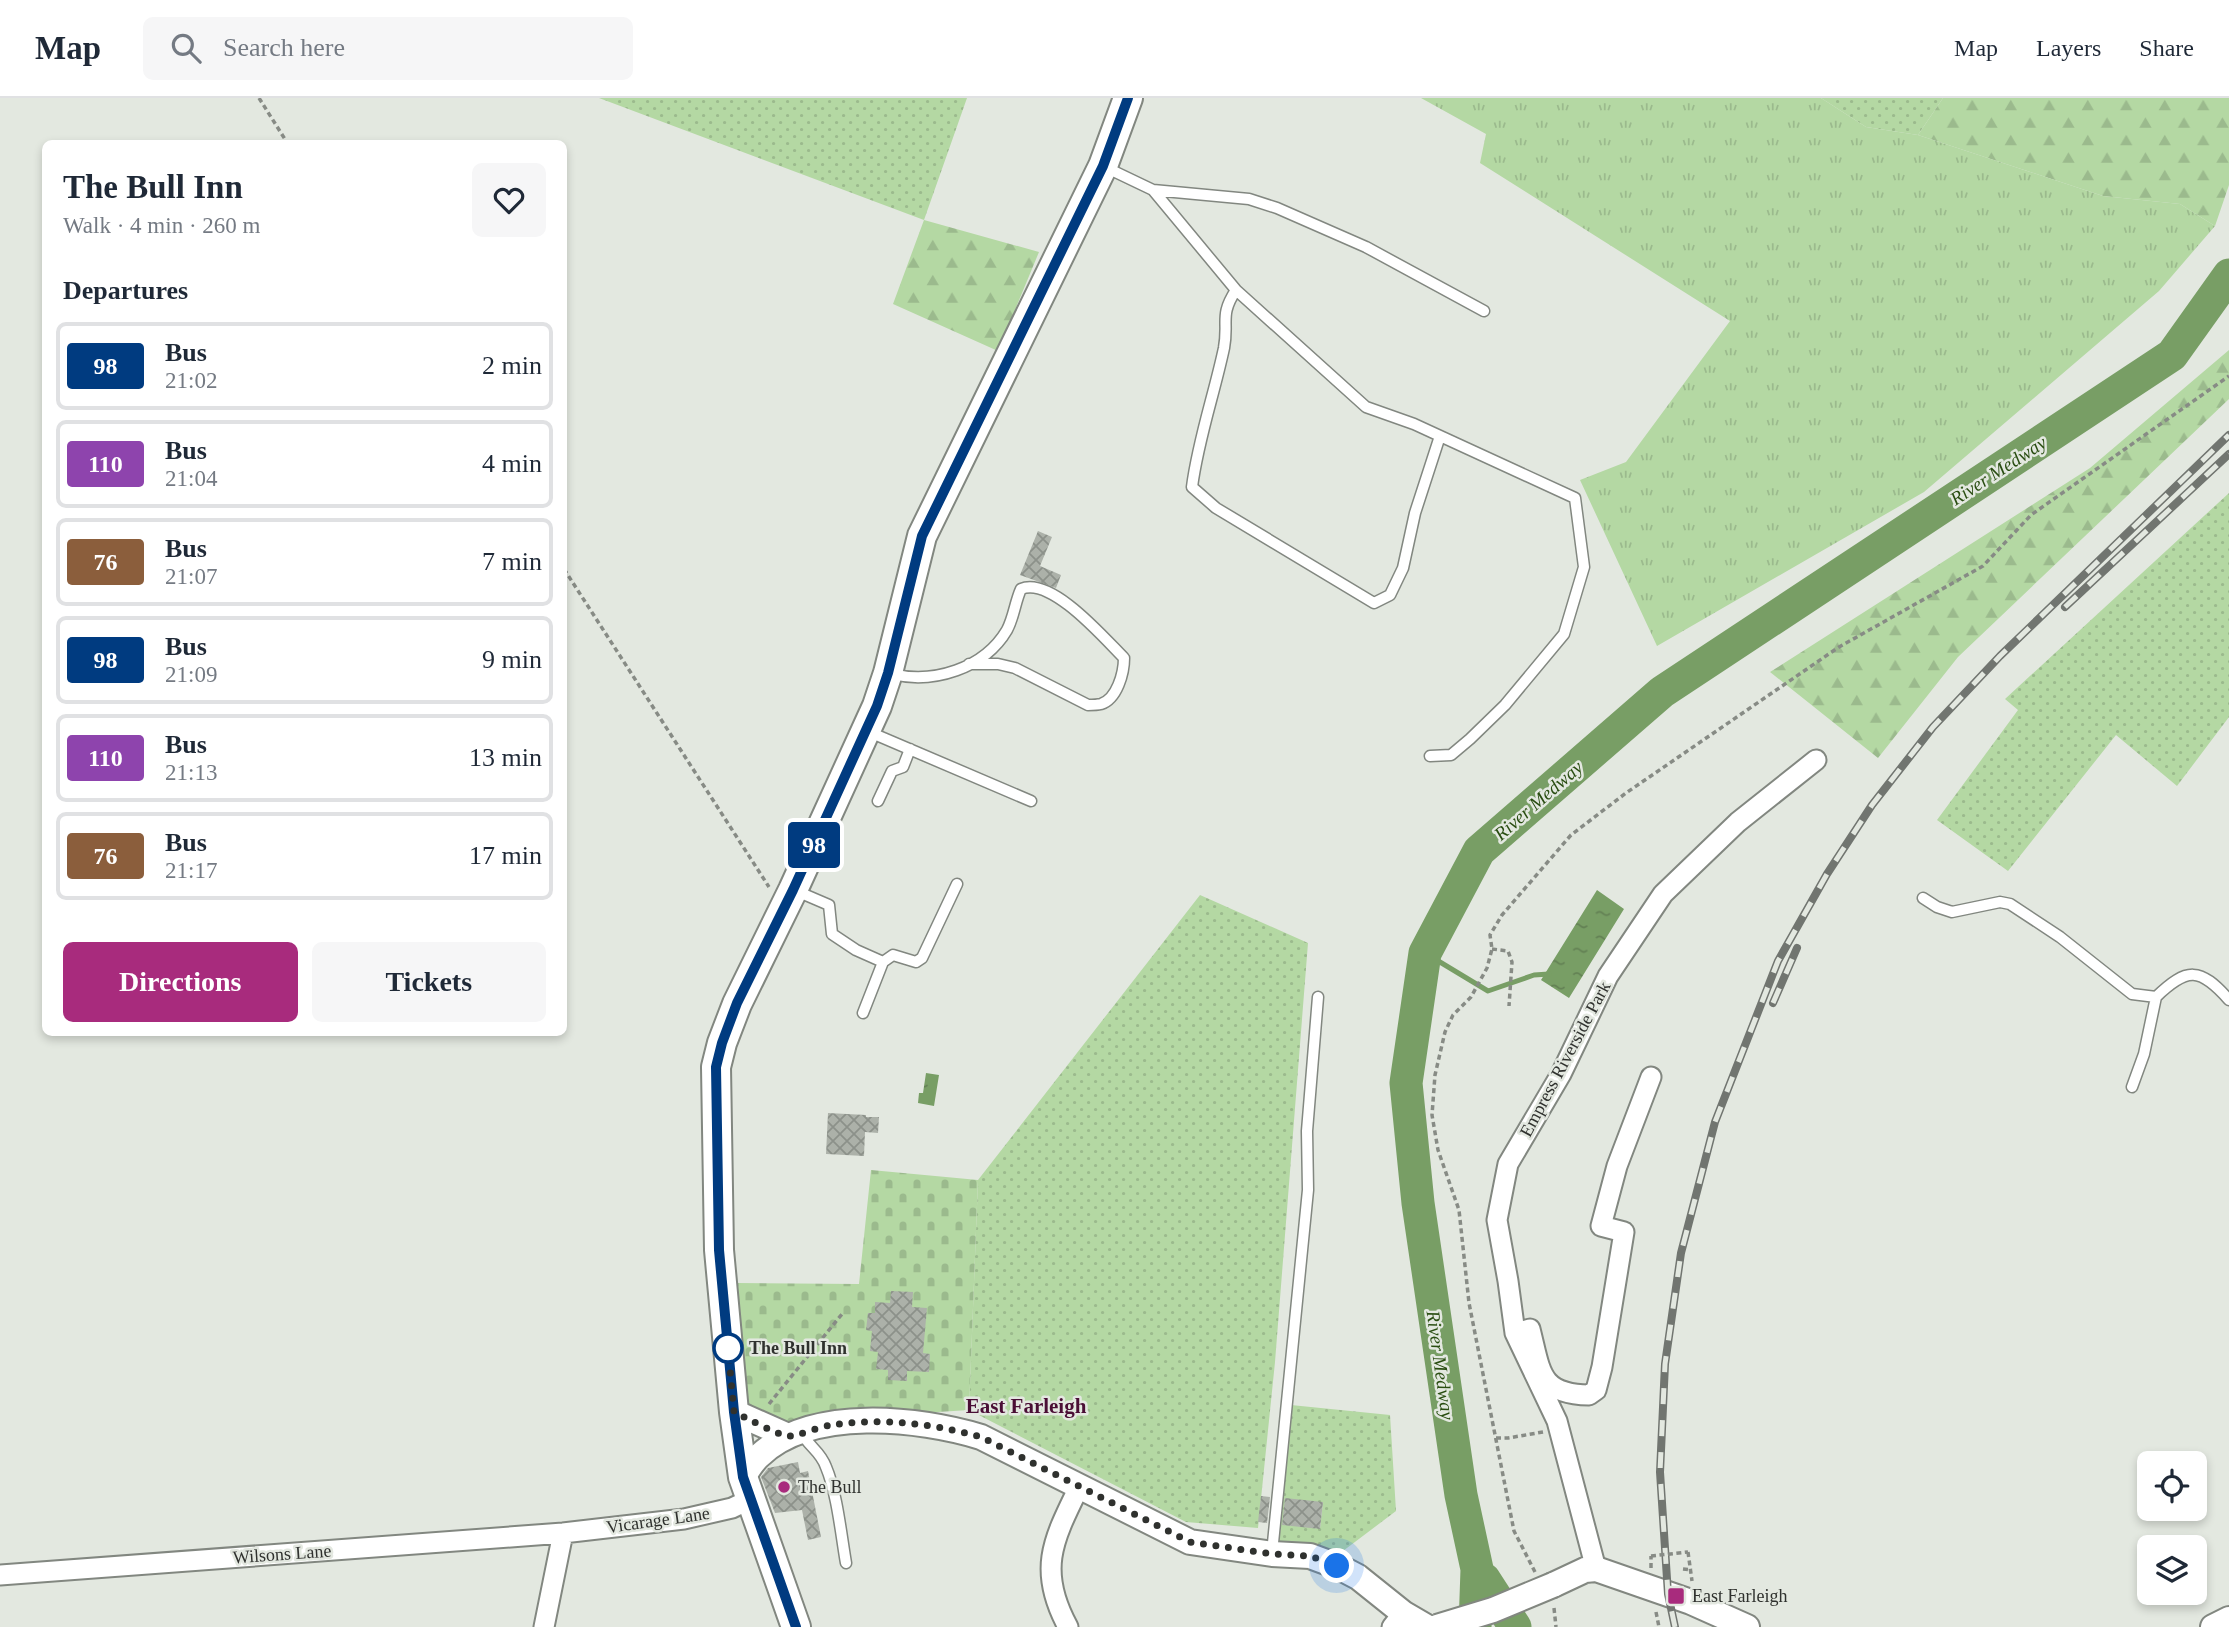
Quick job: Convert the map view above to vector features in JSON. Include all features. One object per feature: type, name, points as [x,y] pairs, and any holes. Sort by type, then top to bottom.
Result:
[{"type":"main road","points":[[796,1627],[747,1488],[744,1417],[719,1250],[716,1067],[737,1003],[867,731],[888,673],[922,536],[1103,166],[1128,98]]},
{"type":"street","name":"Empress Riverside Park","points":[[1596,1569],[1557,1421],[1515,1333],[1497,1220],[1508,1164],[1560,1074],[1608,976],[1663,894],[1738,822],[1816,760]]},
{"type":"street","points":[[1515,1333],[1530,1329],[1547,1383],[1558,1391],[1589,1395],[1596,1390],[1624,1232],[1601,1226],[1617,1166],[1651,1077]]},
{"type":"street","points":[[744,1417],[795,1434]]},
{"type":"street","points":[[747,1488],[757,1457],[795,1434],[851,1423],[912,1422],[949,1427],[981,1437],[1190,1542],[1272,1554],[1310,1556],[1337,1566],[1358,1577],[1416,1624],[1493,1610],[1585,1570],[1596,1569],[1691,1602],[1747,1627]]},
{"type":"street","points":[[1056,1617],[1049,1562],[1058,1529],[1079,1487]]},
{"type":"street","name":"Vicarage Lane","points":[[563,1533],[684,1518],[732,1508],[747,1488]]},
{"type":"street","points":[[544,1627],[563,1533]]},
{"type":"street","name":"Wilsons Lane","points":[[0,1575],[563,1533]]},
{"type":"street","points":[[2213,1627],[2229,1619]]},
{"type":"lane","points":[[1103,166],[1153,190],[1249,199],[1277,208],[1366,247],[1484,311]]},
{"type":"lane","points":[[1153,190],[1236,290],[1366,407],[1413,424],[1575,498],[1584,567],[1564,634],[1505,705],[1470,739],[1451,755],[1430,756]]},
{"type":"lane","points":[[1236,290],[1225,307],[1224,344],[1196,458],[1192,487],[1216,508],[1374,603],[1390,595],[1403,568],[1415,513],[1440,436]]},
{"type":"lane","points":[[888,673],[932,678],[961,669],[985,653],[1005,633],[1021,589],[1028,586],[1040,588],[1069,604],[1124,658],[1124,672],[1112,696],[1102,704],[1088,705],[1015,668],[998,664],[969,664]]},
{"type":"lane","points":[[867,731],[1031,801]]},
{"type":"lane","points":[[878,801],[892,771],[903,767],[910,749]]},
{"type":"lane","points":[[863,1013],[883,962],[893,955],[916,962],[922,958],[957,884]]},
{"type":"lane","points":[[1923,898],[1952,912],[2000,902],[2010,904],[2060,937],[2132,994],[2156,997]]},
{"type":"lane","points":[[789,899],[829,905],[832,934],[856,950],[883,962]]},
{"type":"lane","points":[[2132,1087],[2144,1054],[2156,997],[2173,981],[2188,975],[2200,976],[2213,982],[2229,1000]]},
{"type":"lane","points":[[1272,1554],[1308,1190],[1307,1131],[1318,997]]},
{"type":"lane","points":[[795,1434],[821,1454],[828,1470],[846,1563]]},
{"type":"path","points":[[259,98],[285,140]]},
{"type":"path","points":[[1556,1627],[1549,1587],[1514,1531],[1469,1303],[1459,1210],[1438,1150],[1432,1115],[1435,1075],[1446,1032],[1453,1015],[1471,997],[1487,968],[1492,949],[1490,935],[1502,915],[1572,835],[1626,793],[1704,741],[1793,676],[1983,566],[2031,515],[2229,376]]},
{"type":"path","points":[[567,573],[789,899]]},
{"type":"path","points":[[1492,949],[1508,951],[1512,962],[1509,1006]]},
{"type":"path","points":[[744,1417],[842,1314]]},
{"type":"path","points":[[1496,1438],[1559,1429]]},
{"type":"path","points":[[1651,1556],[1688,1552],[1692,1570],[1683,1569]]},
{"type":"path","points":[[1657,1620],[1658,1627]]},
{"type":"green space","points":[[599,98],[967,98],[924,220]]},
{"type":"green space","points":[[1421,98],[1821,98],[1866,127],[1918,135],[2103,196],[2180,204],[2215,226],[2159,291],[1924,492],[1657,646],[1580,480],[1626,462],[1730,321],[1480,163],[1486,134]]},
{"type":"green space","points":[[1821,98],[1943,98],[1918,135],[1866,127]]},
{"type":"green space","points":[[1943,98],[2229,98],[2229,185],[2215,226],[2180,204],[2103,196],[1918,135]]},
{"type":"green space","points":[[924,220],[1039,252],[998,351],[893,304]]},
{"type":"green space","points":[[2229,350],[2229,399],[1958,657],[1878,758],[1770,672],[2090,468]]},
{"type":"green space","points":[[2229,493],[2229,717],[2177,786],[2116,735],[2008,871],[1937,820],[2018,710],[2005,699]]},
{"type":"green space","points":[[1200,895],[1308,943],[1275,1362],[1258,1528],[1186,1522],[969,1410],[978,1180]]},
{"type":"green space","points":[[871,1170],[978,1180],[969,1410],[768,1423],[757,1408],[750,1409],[747,1397],[737,1283],[859,1284]]},
{"type":"green space","points":[[1291,1405],[1390,1415],[1396,1511],[1343,1551],[1279,1544]],"holes":[[[1323,1502],[1320,1528],[1285,1525]]]},
{"type":"water","points":[[1597,890],[1624,909],[1569,998],[1541,980]]},
{"type":"water","points":[[926,1073],[939,1075],[934,1106],[918,1103],[919,1093],[923,1093]]},
{"type":"building","points":[[1038,531],[1052,537],[1040,566],[1061,575],[1056,588],[1020,575]]},
{"type":"building","points":[[828,1113],[879,1117],[878,1133],[865,1132],[864,1156],[826,1154]]},
{"type":"building","points":[[891,1291],[913,1292],[912,1307],[927,1308],[923,1353],[930,1354],[929,1372],[907,1371],[907,1381],[888,1380],[888,1370],[876,1369],[878,1352],[870,1351],[872,1331],[866,1330],[868,1313],[875,1313],[875,1302],[890,1303]]},
{"type":"building","name":"The Bull","points":[[798,1462],[800,1473],[808,1471],[821,1537],[808,1540],[802,1510],[775,1513],[761,1477],[768,1468]]},
{"type":"building","points":[[1261,1496],[1270,1497],[1267,1523],[1258,1522]]},
{"type":"building","points":[[1285,1498],[1323,1502],[1320,1529],[1282,1525]]},
{"type":"waterway","name":"River Medway","points":[[1475,1627],[1477,1569],[1461,1495],[1418,1203],[1406,1083],[1425,953],[1479,851],[1662,692],[2172,355],[2229,275]]},
{"type":"waterway","points":[[1425,953],[1488,991],[1534,975],[1549,974]]},
{"type":"waterway","points":[[1484,1579],[1515,1627]]},
{"type":"railway","points":[[1675,1627],[1668,1594],[1660,1472],[1665,1364],[1681,1253],[1715,1122],[1778,961],[1827,874],[1872,805],[1933,727],[2000,656],[2229,435]]},
{"type":"railway","points":[[2065,607],[2229,454]]},
{"type":"railway","points":[[1773,1003],[1797,948]]},
{"type":"bus line","name":"98","points":[[796,1627],[743,1477],[734,1412],[719,1250],[716,1067],[737,1003],[793,890],[877,706],[888,673],[922,536],[1103,166],[1128,98]]},
{"type":"place","name":"The Bull Inn","points":[[728,1348]]},
{"type":"place","name":"The Bull","points":[[784,1487]]},
{"type":"place","name":"East Farleigh","points":[[1676,1596]]},
{"type":"district","name":"East Farleigh","points":[[1026,1406]]},
{"type":"route","points":[[728,1348],[734,1412],[788,1436],[827,1425],[851,1423],[912,1422],[949,1427],[981,1437],[1190,1542],[1272,1554],[1310,1556],[1337,1566]]}]
